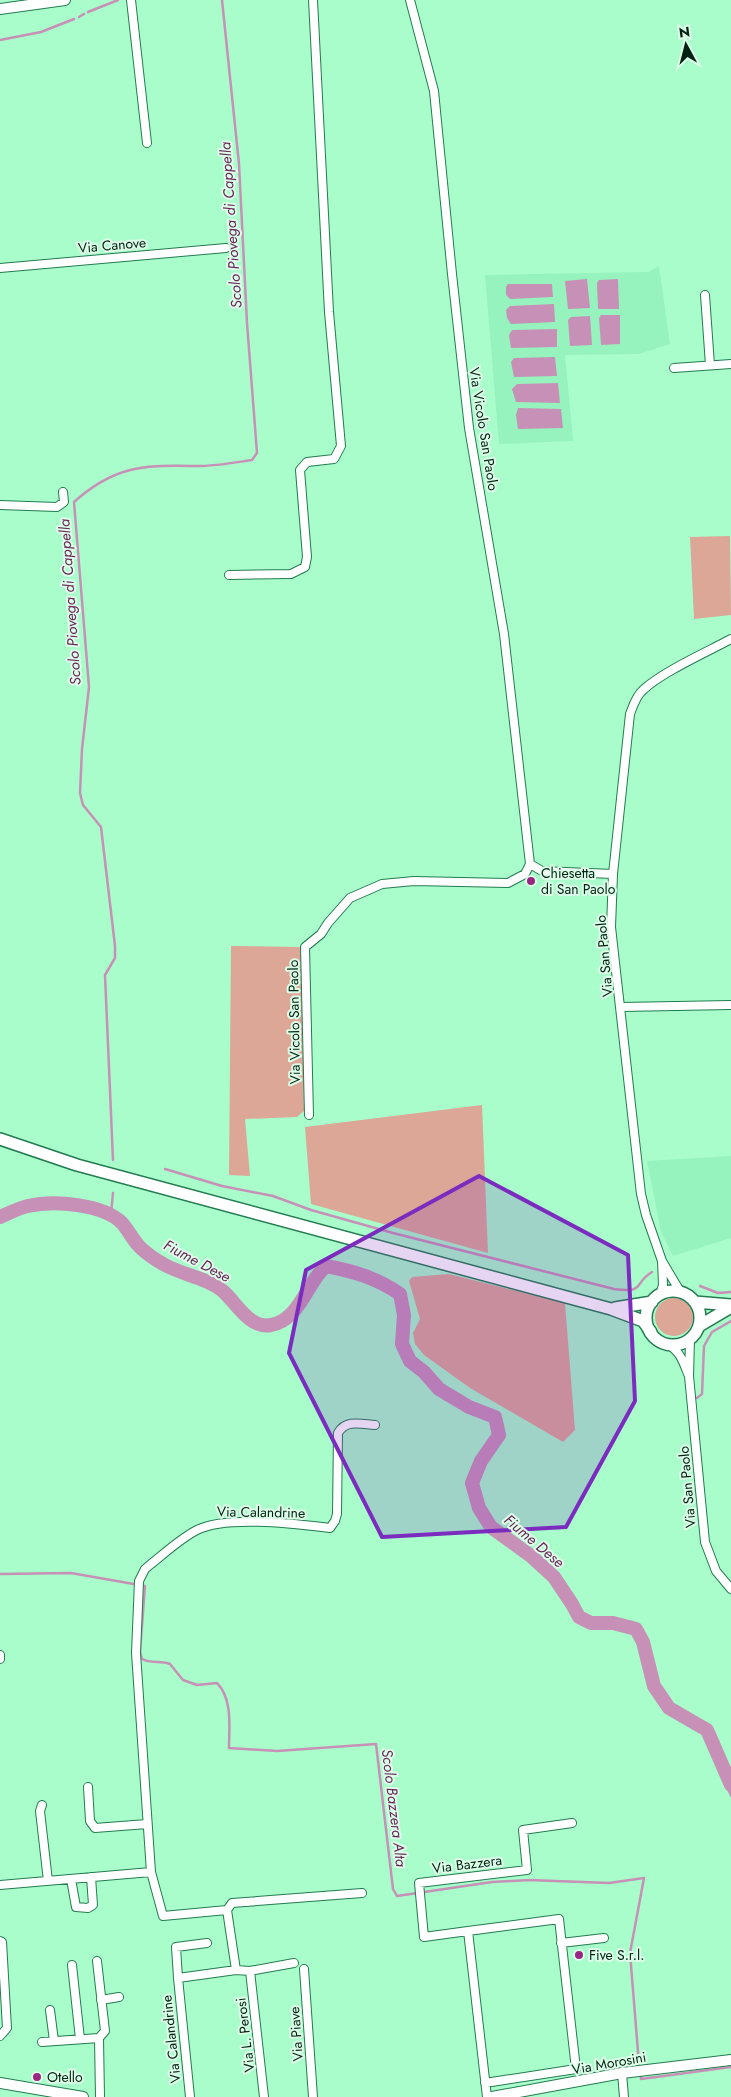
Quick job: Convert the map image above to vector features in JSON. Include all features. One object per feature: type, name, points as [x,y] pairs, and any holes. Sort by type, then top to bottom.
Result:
[{"type":"main road","points":[[0,1139],[77,1165],[611,1308],[643,1321],[661,1342],[667,1344],[675,1345],[690,1339],[699,1326],[731,1306]]},
{"type":"main road","points":[[611,1308],[656,1299],[667,1292],[681,1292],[695,1302],[699,1310],[699,1326]]},
{"type":"main road","points":[[651,1332],[647,1317],[656,1299]]},
{"type":"main road","points":[[695,1302],[731,1306]]},
{"type":"street","points":[[2,6],[65,0]]},
{"type":"street","points":[[131,0],[147,143]]},
{"type":"street","points":[[229,575],[291,574],[305,567],[307,557],[300,470],[307,462],[334,459],[341,446],[330,312],[314,0]]},
{"type":"street","name":"Via Vicolo San Paolo","points":[[309,1115],[304,948],[322,934],[328,923],[350,898],[382,884],[414,881],[508,883],[525,874],[530,864],[504,634],[469,428],[434,91],[410,0]]},
{"type":"street","name":"Via Canove","points":[[0,268],[226,248]]},
{"type":"street","points":[[705,295],[710,365]]},
{"type":"street","points":[[674,368],[731,364]]},
{"type":"street","points":[[0,505],[57,507],[64,502],[63,492]]},
{"type":"street","name":"Via San Paolo","points":[[681,1292],[662,1261],[646,1215],[642,1194],[611,927],[613,874],[630,714],[635,701],[642,690],[660,678],[731,639]]},
{"type":"street","points":[[530,864],[542,871],[613,874]]},
{"type":"street","points":[[621,1007],[731,1004]]},
{"type":"street","name":"Via San Paolo","points":[[656,1299],[663,1285],[662,1261]]},
{"type":"street","name":"Via San Paolo","points":[[690,1339],[689,1376],[705,1542],[716,1571],[731,1589]]},
{"type":"street","name":"Via San Paolo","points":[[667,1344],[676,1349],[681,1356],[689,1376]]},
{"type":"street","name":"Via Calandrine","points":[[362,1893],[232,1904],[227,1910],[163,1916],[151,1872],[136,1653],[139,1585],[145,1569],[196,1530],[213,1523],[284,1522],[330,1528],[337,1514],[338,1433],[342,1426],[348,1423],[375,1425]]},
{"type":"street","points":[[88,1787],[90,1821],[95,1828],[147,1824]]},
{"type":"street","points":[[42,1805],[40,1811],[48,1880]]},
{"type":"street","name":"Via Bazzera","points":[[486,2083],[576,2069],[559,1919],[424,1937],[419,1883],[527,1870],[523,1830],[572,1823]]},
{"type":"street","points":[[0,1885],[151,1872]]},
{"type":"street","points":[[71,1879],[73,1902],[76,1907],[88,1908],[93,1905],[91,1877]]},
{"type":"street","points":[[227,1910],[236,1970],[250,1971],[294,1963]]},
{"type":"street","points":[[468,1931],[487,2097]]},
{"type":"street","points":[[562,1943],[604,1938]]},
{"type":"street","points":[[0,1941],[2,1942],[3,2017],[8,2028],[0,2036]]},
{"type":"street","name":"Via Calandrine","points":[[190,2096],[176,1947],[207,1943]]},
{"type":"street","points":[[97,1961],[105,2031],[99,2038],[100,2097]]},
{"type":"street","points":[[72,1965],[80,2039]]},
{"type":"street","name":"Via Piave","points":[[304,1969],[313,2097]]},
{"type":"street","name":"Via Calandrine","points":[[178,1978],[236,1970]]},
{"type":"street","name":"Via L. Perosi","points":[[250,1971],[264,2097]]},
{"type":"street","points":[[101,2000],[119,1997]]},
{"type":"street","points":[[50,2010],[54,2041]]},
{"type":"street","points":[[42,2042],[99,2038]]},
{"type":"street","name":"Via Morosini","points":[[492,2097],[532,2094],[622,2073],[731,2060]]},
{"type":"street","points":[[622,2073],[624,2097]]},
{"type":"street","points":[[0,2083],[83,2097]]},
{"type":"street","points":[[190,2096],[199,2097]]},
{"type":"highlighted area","points":[[479,1176],[628,1255],[635,1401],[566,1527],[382,1537],[289,1353],[306,1270]]},
{"type":"shaded area","points":[[659,266],[670,344],[639,354],[565,355],[573,441],[499,444],[485,275],[649,272]]},
{"type":"shaded area","points":[[587,279],[590,308],[568,309],[565,281]]},
{"type":"shaded area","points":[[618,279],[619,309],[598,309],[597,283],[599,280]]},
{"type":"shaded area","points":[[508,284],[552,284],[553,297],[510,299],[506,295]]},
{"type":"shaded area","points":[[554,304],[555,322],[511,324],[507,318],[506,310],[510,306]]},
{"type":"shaded area","points":[[601,315],[620,315],[620,344],[601,345],[599,318]]},
{"type":"shaded area","points":[[590,316],[592,345],[570,346],[568,320],[571,317]]},
{"type":"shaded area","points":[[557,329],[557,347],[511,348],[509,335],[512,330]]},
{"type":"shaded area","points":[[555,357],[557,376],[514,377],[511,362],[514,358]]},
{"type":"shaded area","points":[[558,383],[560,403],[516,402],[512,389],[517,384]]},
{"type":"shaded area","points":[[518,408],[561,409],[563,428],[518,429],[516,415]]},
{"type":"shaded area","points":[[730,536],[731,615],[694,619],[690,537]]},
{"type":"shaded area","points":[[231,946],[301,947],[304,1111],[297,1117],[245,1119],[250,1176],[229,1175]]},
{"type":"shaded area","points":[[482,1105],[488,1253],[311,1204],[305,1127]]},
{"type":"shaded area","points":[[731,1156],[731,1238],[673,1256],[661,1232],[647,1161]]},
{"type":"shaded area","points":[[449,1274],[565,1303],[575,1430],[563,1442],[470,1388],[424,1355],[415,1344],[413,1333],[420,1319],[409,1281],[412,1277]]},
{"type":"shaded area","points":[[674,1298],[688,1303],[693,1317],[688,1331],[674,1336],[660,1331],[655,1317],[660,1303]]},
{"type":"shaded area","points":[[715,1731],[731,1774],[731,1798],[719,1774],[707,1739]]},
{"type":"waterway","name":"Scolo Piovega di Cappella","points":[[88,12],[118,0]]},
{"type":"waterway","name":"Scolo Piovega di Cappella","points":[[113,1160],[105,975],[115,958],[115,946],[101,827],[83,805],[80,793],[82,749],[89,687],[74,502],[102,481],[128,471],[157,466],[206,466],[252,460],[257,453],[247,323],[239,164],[222,0]]},
{"type":"waterway","name":"Scolo Piovega di Cappella","points":[[79,17],[84,14]]},
{"type":"waterway","name":"Scolo Piovega di Cappella","points":[[0,40],[41,32],[74,19]]},
{"type":"waterway","points":[[165,1169],[222,1186],[273,1196],[311,1210],[393,1233],[614,1289],[635,1289],[652,1272]]},
{"type":"waterway","name":"Scolo Piovega di Cappella","points":[[111,1214],[113,1193]]},
{"type":"waterway","name":"Fiume Dese","points":[[0,1217],[25,1207],[51,1203],[78,1205],[103,1211],[122,1223],[138,1245],[151,1256],[172,1268],[218,1287],[244,1315],[263,1325],[281,1322],[289,1316],[326,1266],[364,1276],[400,1294],[404,1315],[402,1344],[410,1361],[424,1372],[439,1389],[469,1407],[495,1417],[499,1435],[481,1461],[472,1483],[479,1508],[491,1527],[531,1556],[554,1577],[579,1617],[591,1623],[613,1623],[636,1629],[643,1642],[654,1686],[669,1708],[707,1730],[731,1785]]},
{"type":"waterway","points":[[700,1286],[718,1293],[731,1292]]},
{"type":"waterway","points":[[697,1398],[702,1394],[704,1346],[712,1332],[731,1321]]},
{"type":"waterway","name":"Scolo Bazzera Alta","points":[[0,1574],[71,1573],[145,1586],[140,1652],[142,1659],[170,1664],[183,1680],[197,1685],[217,1683],[226,1697],[228,1705],[229,1748],[277,1751],[376,1744],[393,1889],[397,1896],[492,1882],[529,1880],[609,1883],[644,1878],[630,1953],[639,2064]]},
{"type":"waterway","name":"Scolo Bazzera Alta","points":[[641,2077],[641,2079],[731,2067]]},
{"type":"place","name":"Chiesetta di San Paolo","points":[[531,881]]},
{"type":"place","name":"Five S.r.l.","points":[[579,1955]]},
{"type":"place","name":"Otello","points":[[37,2077]]}]
